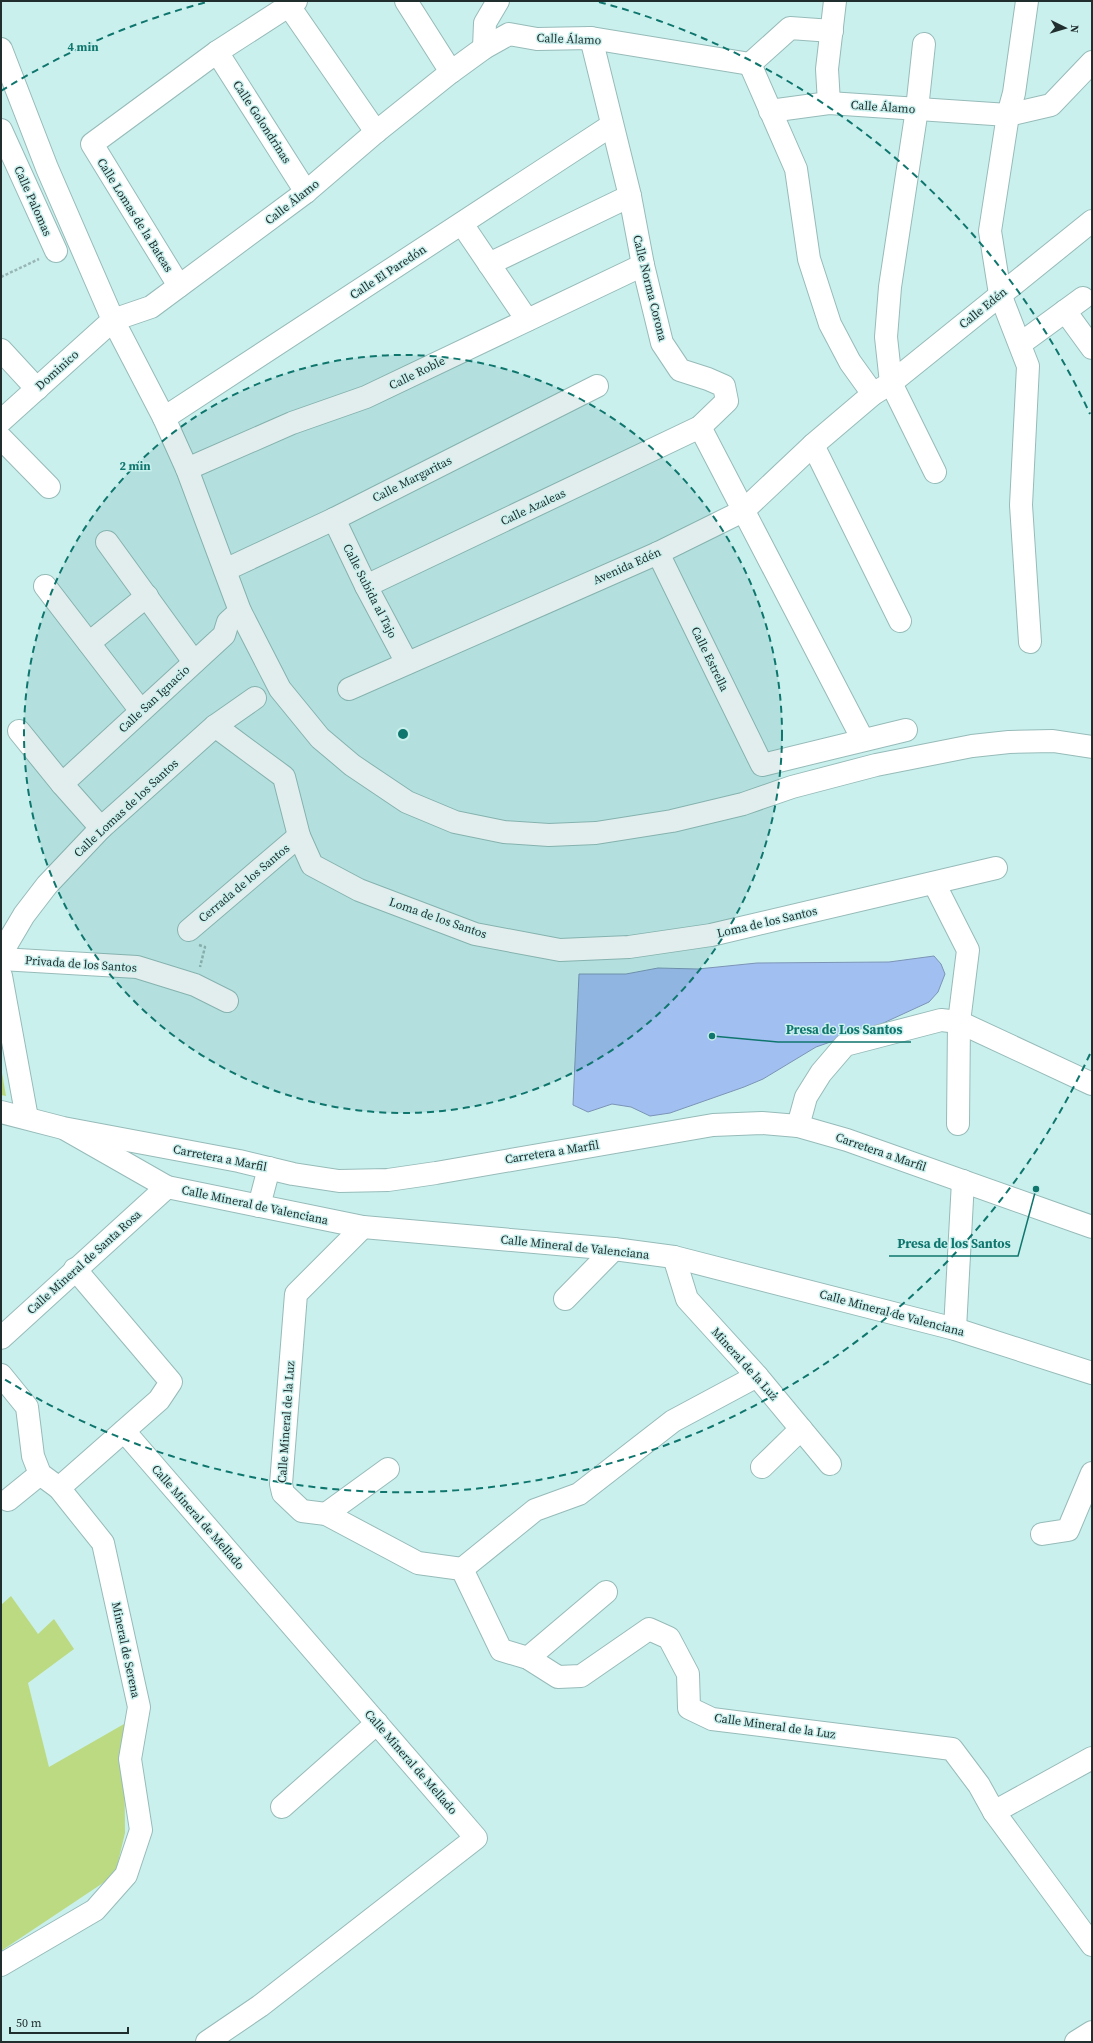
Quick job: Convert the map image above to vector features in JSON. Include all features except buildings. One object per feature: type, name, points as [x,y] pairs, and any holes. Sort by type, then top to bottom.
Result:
[{"type":"street","points":[[406,1],[451,72]]},
{"type":"street","points":[[484,48],[485,23],[498,1]]},
{"type":"street","points":[[829,103],[827,69],[835,1]]},
{"type":"street","points":[[1027,1],[1014,93],[1008,115],[990,231],[1000,294],[1028,366],[1021,505],[1030,642]]},
{"type":"street","points":[[217,52],[293,3],[376,132]]},
{"type":"street","points":[[832,32],[790,28],[750,64],[770,111],[783,135],[796,169],[809,259],[830,324],[850,362],[873,394]]},
{"type":"street","name":"Calle Álamo","points":[[113,320],[152,307],[306,192],[376,132],[451,72],[484,48],[509,34],[537,39],[590,38],[750,64]]},
{"type":"street","name":"Calle Norma Corona","points":[[590,38],[630,196],[643,265],[662,343],[680,370],[724,386],[727,401],[700,427]]},
{"type":"street","points":[[924,44],[917,109],[890,287],[886,337],[891,383],[935,472]]},
{"type":"street","points":[[1,49],[47,168],[113,320],[164,418],[187,469],[240,611],[280,689],[320,738],[346,760],[407,802],[455,822],[504,832],[550,835],[596,833],[672,822],[744,804],[792,787],[876,765],[972,746],[1009,742],[1053,741],[1092,746]]},
{"type":"street","name":"Calle Lomas de la Bateas","points":[[179,286],[92,144],[217,52]]},
{"type":"street","name":"Calle Golondrinas","points":[[217,52],[306,192]]},
{"type":"street","name":"Calle Álamo","points":[[770,111],[829,103],[1008,115],[1051,104],[1092,62]]},
{"type":"street","name":"Calle El Paredón","points":[[164,418],[612,125]]},
{"type":"street","name":"Calle Palomas","points":[[1,130],[56,251]]},
{"type":"street","points":[[489,264],[630,196]]},
{"type":"street","name":"Calle Edén","points":[[873,394],[891,383],[1092,221]]},
{"type":"street","points":[[462,224],[527,320]]},
{"type":"street","name":"Calle Roble","points":[[187,469],[292,423],[366,397],[643,265]]},
{"type":"street","points":[[1020,344],[1083,298]]},
{"type":"street","points":[[1065,311],[1092,348]]},
{"type":"street","name":"Dominico","points":[[1,421],[113,320]]},
{"type":"street","points":[[1,350],[37,389]]},
{"type":"street","name":"Calle Margaritas","points":[[225,570],[334,519],[597,386]]},
{"type":"street","name":"Avenida Edén","points":[[349,690],[658,553],[743,511],[813,445],[873,394]]},
{"type":"street","points":[[700,427],[863,740],[906,730]]},
{"type":"street","name":"Calle Azaleas","points":[[366,586],[700,427]]},
{"type":"street","points":[[1,438],[49,487]]},
{"type":"street","points":[[813,445],[900,621]]},
{"type":"street","name":"Calle Subida al Tajo","points":[[334,519],[366,586],[407,663]]},
{"type":"street","points":[[107,542],[194,662]]},
{"type":"street","name":"Calle Estrella","points":[[658,553],[762,765],[863,740]]},
{"type":"street","points":[[45,586],[141,711]]},
{"type":"street","points":[[89,643],[147,596]]},
{"type":"street","name":"Calle San Ignacio","points":[[62,784],[224,635],[228,622],[240,611]]},
{"type":"street","name":"Calle Lomas de los Santos","points":[[1,954],[24,915],[47,885],[101,828],[215,726],[255,698]]},
{"type":"street","name":"Loma de los Santos","points":[[215,726],[284,777],[299,836],[312,865],[359,890],[475,934],[560,950],[629,947],[711,935],[996,868]]},
{"type":"street","points":[[19,731],[62,784],[101,828]]},
{"type":"street","name":"Cerrada de los Santos","points":[[189,930],[299,836]]},
{"type":"street","points":[[934,883],[968,950],[960,1012],[958,1124]]},
{"type":"street","name":"Privada de los Santos","points":[[1,959],[137,967],[195,985],[227,1001]]},
{"type":"street","points":[[1,976],[27,1118]]},
{"type":"street","points":[[960,1012],[1092,1084]]},
{"type":"street","points":[[798,1126],[806,1097],[821,1073],[845,1045],[941,1020],[960,1012]]},
{"type":"street","name":"Carretera a Marfil","points":[[1,1112],[63,1128],[339,1181],[388,1180],[713,1125],[762,1123],[798,1126],[847,1140],[1092,1227]]},
{"type":"street","name":"Calle Mineral de Valenciana","points":[[63,1128],[168,1186],[363,1227],[614,1249],[674,1257],[955,1329],[1092,1373]]},
{"type":"street","points":[[259,1206],[269,1168]]},
{"type":"street","points":[[955,1329],[963,1181]]},
{"type":"street","name":"Calle Mineral de Santa Rosa","points":[[1,1338],[75,1269],[168,1186]]},
{"type":"street","name":"Calle Mineral de la Luz","points":[[363,1227],[296,1294],[281,1484],[282,1493],[302,1511],[326,1514],[418,1563],[462,1569],[501,1650],[528,1658],[558,1677],[581,1676],[649,1629],[669,1638],[688,1674],[689,1708],[712,1719],[952,1749],[979,1785],[994,1812],[1092,1945]]},
{"type":"street","points":[[565,1299],[614,1249]]},
{"type":"street","name":"Mineral de la Luz","points":[[674,1257],[687,1299],[757,1376],[830,1464]]},
{"type":"street","points":[[59,1488],[158,1400],[171,1382],[75,1269]]},
{"type":"street","points":[[1,1375],[27,1407],[33,1456],[40,1474],[8,1500]]},
{"type":"street","points":[[462,1569],[535,1510],[579,1494],[674,1421],[757,1376]]},
{"type":"street","points":[[762,1467],[801,1429]]},
{"type":"street","name":"Calle Mineral de Mellado","points":[[124,1431],[476,1838],[260,2006],[207,2042]]},
{"type":"street","points":[[326,1514],[388,1469]]},
{"type":"street","points":[[1042,1534],[1068,1530],[1092,1473]]},
{"type":"street","name":"Mineral de Serena","points":[[1,1965],[95,1910],[126,1875],[141,1830],[130,1760],[139,1707],[103,1543],[59,1488],[40,1474]]},
{"type":"street","points":[[528,1658],[606,1592]]},
{"type":"street","points":[[282,1807],[377,1723]]},
{"type":"street","points":[[994,1812],[1092,1758]]},
{"type":"street","points":[[1076,2042],[1092,2032]]},
{"type":"path","points":[[1,277],[56,251]]},
{"type":"path","points":[[189,930],[181,938],[205,947],[195,985]]},
{"type":"green space","points":[[1,1067],[6,1096],[1,1095]]},
{"type":"green space","points":[[11,1596],[38,1634],[54,1619],[74,1649],[28,1683],[49,1767],[124,1724],[125,1833],[115,1875],[1,1951],[1,1605]]},
{"type":"water","points":[[934,956],[941,964],[945,974],[938,992],[929,1002],[879,1025],[816,1047],[763,1079],[744,1087],[670,1113],[650,1116],[631,1107],[612,1104],[588,1112],[573,1105],[579,974],[626,974],[658,968],[698,969],[757,963],[889,962]]},
{"type":"place","name":"Presa de Los Santos","points":[[712,1036]]},
{"type":"place","name":"Presa de los Santos","points":[[1036,1189]]}]
